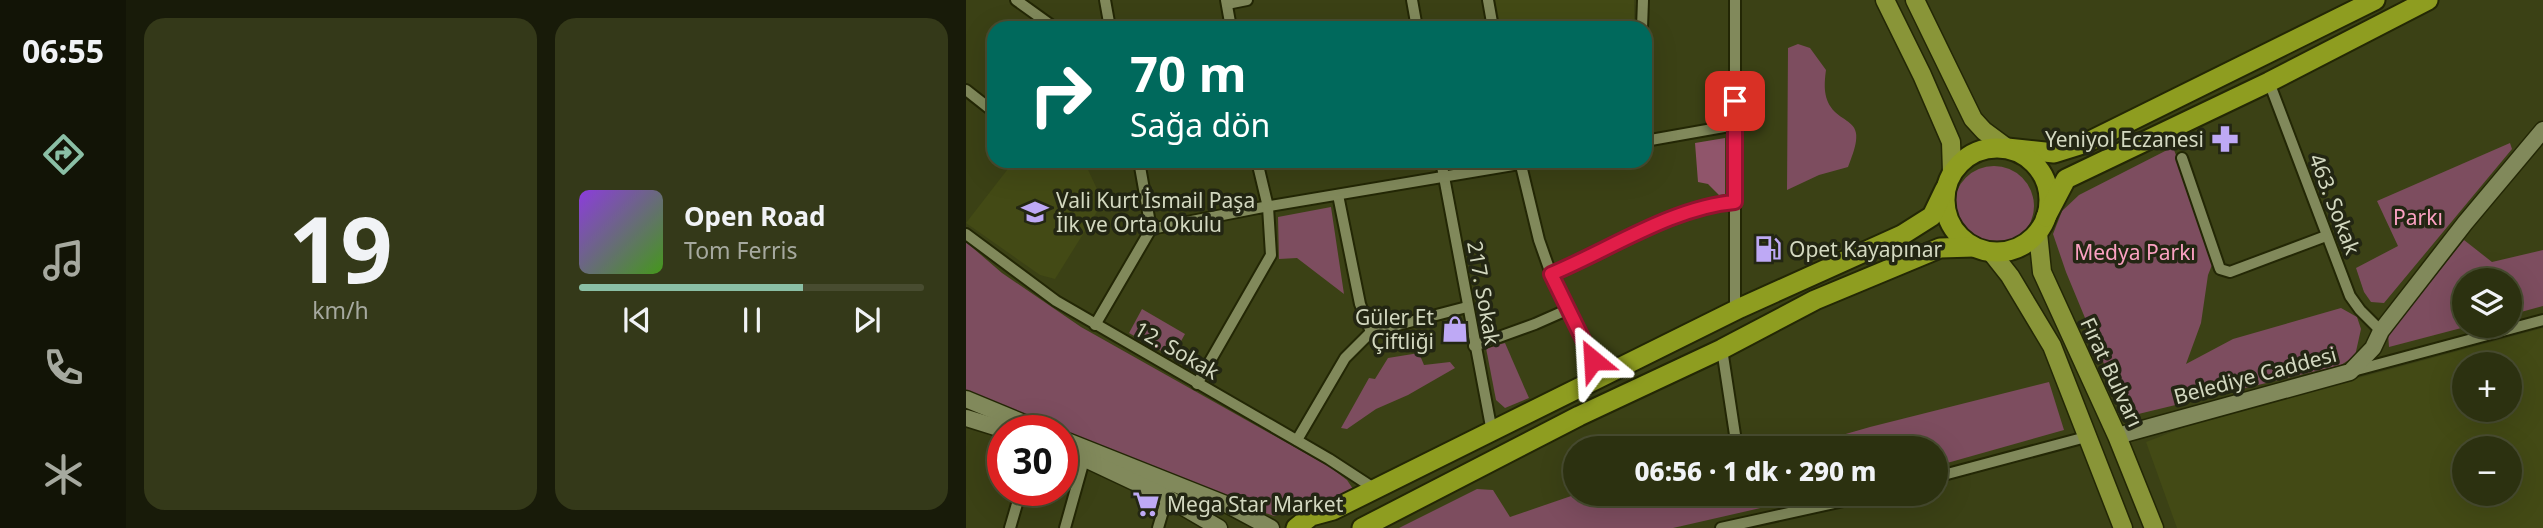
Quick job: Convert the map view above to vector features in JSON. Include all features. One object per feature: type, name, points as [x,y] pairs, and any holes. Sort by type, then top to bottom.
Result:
[{"type":"highway","points":[[1362,528],[1579,416],[1722,349],[1815,300],[1940,248],[2008,251],[2025,244],[2042,225],[2066,179],[2269,82],[2428,0]]},
{"type":"highway","points":[[1296,528],[1311,516],[1338,507],[1735,310],[1902,235],[1931,216],[1962,160],[1976,152],[2007,148],[2054,153],[2086,143],[2364,2]]},
{"type":"highway","points":[[2007,148],[2024,155],[2037,167],[2046,182],[2049,200],[2042,225]]},
{"type":"highway","points":[[1949,180],[1945,206],[1950,223],[1960,237],[1983,250]]},
{"type":"highway","points":[[1329,528],[1330,520],[1338,507]]},
{"type":"main road","points":[[1885,0],[1951,142],[1949,180]]},
{"type":"main road","points":[[1915,0],[1973,119],[2007,148]]},
{"type":"main road","name":"Fırat Bulvarı","points":[[2042,225],[2042,272],[2117,436],[2154,528]]},
{"type":"main road","name":"Fırat Bulvarı","points":[[1983,250],[2010,275],[2052,346],[2123,528]]},
{"type":"street","points":[[1016,0],[1045,21]]},
{"type":"street","points":[[1105,0],[1109,21]]},
{"type":"street","points":[[1230,21],[1226,2],[1247,0]]},
{"type":"street","points":[[1412,0],[1416,21]]},
{"type":"street","points":[[1488,0],[1492,21]]},
{"type":"street","points":[[1642,21],[1643,0]]},
{"type":"street","points":[[1735,0],[1735,310]]},
{"type":"street","name":"463. Sokak","points":[[2269,82],[2350,296],[2381,331]]},
{"type":"street","points":[[966,90],[987,106]]},
{"type":"street","points":[[1652,140],[1735,125]]},
{"type":"street","name":"Belediye Caddesi","points":[[2117,436],[2350,372],[2372,348],[2381,331],[2465,223],[2543,130]]},
{"type":"street","points":[[2182,158],[2220,269],[2230,272],[2326,236]]},
{"type":"street","points":[[1095,325],[1151,229],[1140,168]]},
{"type":"street","points":[[1197,384],[1271,255],[1268,207],[1259,168]]},
{"type":"street","name":"217. Sokak","points":[[1442,168],[1492,432]]},
{"type":"street","points":[[1151,229],[1493,168]]},
{"type":"street","points":[[1521,168],[1539,240],[1551,274],[1583,343],[1603,377]]},
{"type":"street","points":[[1338,195],[1360,304],[1371,332]]},
{"type":"street","points":[[1551,274],[1688,211],[1735,202]]},
{"type":"street","name":"12. Sokak","points":[[966,234],[1056,301],[1329,458],[1375,489]]},
{"type":"street","points":[[1297,440],[1345,358],[1371,332],[1467,307]]},
{"type":"street","points":[[1474,346],[1569,309]]},
{"type":"street","points":[[2350,372],[2543,320]]},
{"type":"street","points":[[1722,349],[1735,436]]},
{"type":"street","points":[[966,399],[1005,415]]},
{"type":"street","points":[[969,421],[987,426]]},
{"type":"street","points":[[1948,474],[2086,437]]},
{"type":"street","points":[[1078,449],[1171,490],[1243,511],[1271,528]]},
{"type":"street","points":[[1078,453],[1086,454]]},
{"type":"street","points":[[1065,528],[1086,454]]},
{"type":"street","points":[[1158,528],[1171,490]]},
{"type":"street","points":[[1171,490],[1219,528]]},
{"type":"street","points":[[1010,528],[1016,506]]},
{"type":"street","points":[[1721,528],[1754,524],[1827,506]]},
{"type":"shaded area","points":[[1495,0],[1634,0],[1634,21],[1500,21]]},
{"type":"shaded area","points":[[1725,138],[1725,194],[1719,195],[1708,184],[1698,182],[1695,143]]},
{"type":"shaded area","name":"Vali Kurt İsmail Paşa İlk ve Orta Okulu","points":[[1009,168],[1087,168],[1103,202],[1055,279],[1040,275],[966,223]]},
{"type":"shaded area","points":[[2543,328],[2543,528],[2177,528],[2146,442],[2203,420],[2452,353],[2452,422],[2522,422],[2522,352],[2454,352],[2506,338],[2522,338],[2522,334]]},
{"type":"green space","points":[[1798,44],[1810,48],[1826,70],[1828,102],[1835,112],[1853,126],[1856,141],[1848,167],[1819,175],[1787,190],[1788,48]]},
{"type":"green space","name":"Parkı","points":[[2510,143],[2512,149],[2384,303],[2371,302],[2364,292],[2356,268],[2398,246],[2377,201]]},
{"type":"green space","name":"Medya Parkı","points":[[2173,147],[2214,260],[2208,275],[2201,323],[2186,364],[2233,339],[2341,308],[2357,317],[2361,329],[2355,356],[2341,365],[2126,417],[2053,234],[2062,211],[2079,195]]},
{"type":"green space","points":[[1994,166],[2009,169],[2022,178],[2031,191],[2034,206],[2031,221],[2022,234],[2009,243],[1994,246],[1979,243],[1966,234],[1957,221],[1954,206],[1957,191],[1966,178],[1979,169]]},
{"type":"green space","points":[[1331,207],[1344,294],[1297,258],[1279,259],[1278,217]]},
{"type":"green space","points":[[2464,240],[2492,262],[2543,250],[2543,306],[2522,312],[2522,268],[2452,268],[2452,330],[2389,347],[2388,334],[2429,277],[2436,275]]},
{"type":"green space","points":[[966,242],[1002,273],[1081,327],[1330,467],[1347,480],[1353,489],[1349,495],[1341,498],[1274,516],[1231,501],[1078,437],[1078,415],[1026,415],[966,390]]},
{"type":"green space","points":[[1142,309],[1185,334],[1172,357],[1129,333]]},
{"type":"green space","points":[[1505,343],[1529,398],[1505,408],[1496,400],[1486,348]]},
{"type":"green space","points":[[1419,353],[1424,365],[1450,362],[1455,368],[1408,395],[1376,409],[1347,429],[1341,428],[1369,378],[1375,379],[1388,358]]},
{"type":"green space","points":[[2049,382],[2064,430],[1948,463],[1948,436],[1839,436]]},
{"type":"green space","points":[[1477,489],[1493,490],[1510,517],[1563,499],[1563,506],[1769,506],[1673,528],[1399,528]]},
{"type":"place","name":"Yeniyol Eczanesi","points":[[2225,139]]},
{"type":"place","name":"Vali Kurt İsmail Paşa İlk ve Orta Okulu","points":[[1035,212]]},
{"type":"place","name":"Opet Kayapınar","points":[[1768,249]]},
{"type":"place","name":"Güler Et Çiftliği","points":[[1455,329]]},
{"type":"place","name":"Mega Star Market","points":[[1146,504]]},
{"type":"route","points":[[1593,360],[1551,274],[1688,211],[1735,202],[1735,101]]}]
